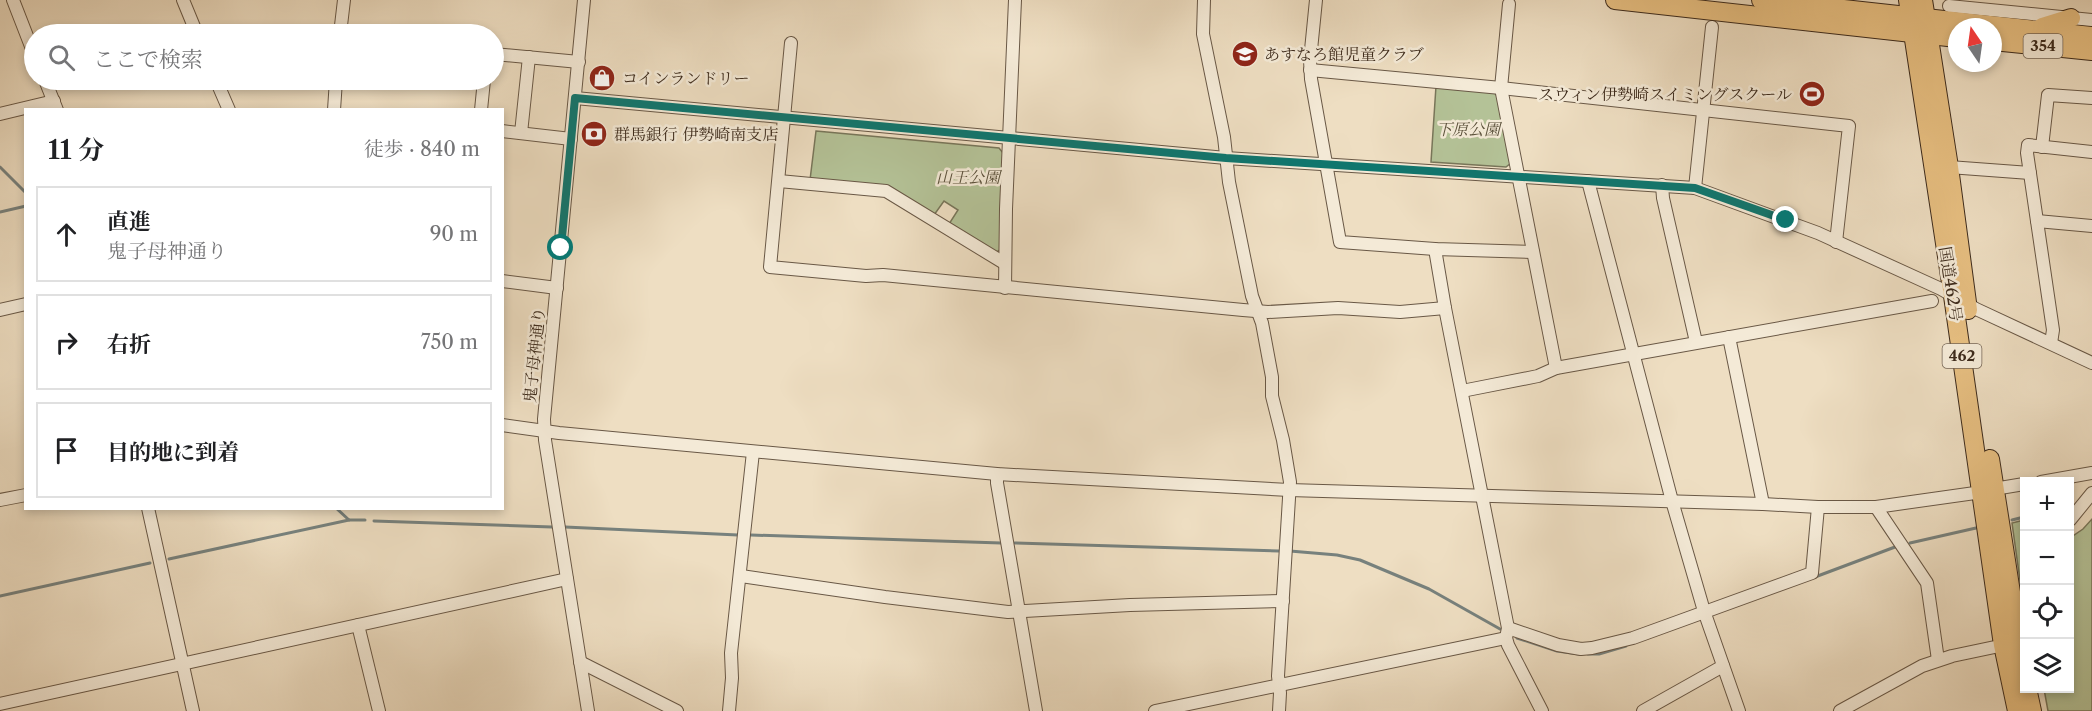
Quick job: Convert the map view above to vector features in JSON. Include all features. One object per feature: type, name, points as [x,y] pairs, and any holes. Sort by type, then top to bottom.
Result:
[{"type":"highway","name":"354","points":[[1615,0],[1918,16],[1948,33]]},
{"type":"highway","name":"354","points":[[1761,0],[2092,36]]},
{"type":"highway","name":"国道462号","points":[[1918,16],[1949,167],[1960,300]]},
{"type":"highway","name":"国道462号","points":[[1918,16],[1988,490],[2015,643],[2020,659]]},
{"type":"highway","points":[[2035,30],[2071,18]]},
{"type":"highway","name":"354","points":[[2002,42],[2092,51]]},
{"type":"highway","name":"国道462号","points":[[2015,643],[2017,711]]},
{"type":"highway","points":[[2028,693],[2032,711]]},
{"type":"street","points":[[13,0],[24,28]]},
{"type":"street","points":[[183,0],[193,24]]},
{"type":"street","points":[[341,24],[344,0]]},
{"type":"street","name":"鬼子母神通り","points":[[584,0],[544,419],[588,711]]},
{"type":"street","points":[[1005,288],[1004,263],[1015,0]]},
{"type":"street","points":[[1204,0],[1203,34],[1250,286],[1258,311],[1272,377],[1272,396],[1290,482],[1278,676],[1279,711]]},
{"type":"street","points":[[1316,0],[1310,70],[1340,242],[1436,249],[1533,252]]},
{"type":"street","points":[[1509,4],[1501,88],[1556,368]]},
{"type":"street","points":[[1949,6],[2092,20]]},
{"type":"street","points":[[1695,188],[1712,27]]},
{"type":"street","points":[[792,43],[771,267],[1258,311],[1338,308],[1400,312],[1445,308]]},
{"type":"street","points":[[504,55],[579,62]]},
{"type":"street","points":[[521,133],[529,57]]},
{"type":"street","points":[[1310,70],[1501,88],[1849,126],[1836,242]]},
{"type":"street","points":[[37,108],[55,105],[49,90]]},
{"type":"street","points":[[221,90],[229,108]]},
{"type":"street","points":[[333,108],[335,90]]},
{"type":"street","points":[[481,108],[483,90]]},
{"type":"street","points":[[2042,147],[2048,95],[2092,98]]},
{"type":"street","points":[[575,98],[1226,158],[1695,188],[1786,220],[1836,242],[2092,363]]},
{"type":"street","points":[[0,114],[24,110]]},
{"type":"street","points":[[504,131],[571,139]]},
{"type":"street","points":[[2051,343],[2053,330],[2028,145],[2092,152]]},
{"type":"street","points":[[1949,167],[2030,173]]},
{"type":"street","points":[[779,181],[886,191],[1004,263]]},
{"type":"street","points":[[1588,181],[1672,501],[1704,611],[1739,711]]},
{"type":"street","points":[[1662,186],[1696,342]]},
{"type":"street","points":[[2037,221],[2092,226]]},
{"type":"street","points":[[1436,249],[1445,308],[1483,495],[1508,645],[1542,711]]},
{"type":"street","points":[[504,281],[557,288]]},
{"type":"street","points":[[1462,391],[1538,376],[1556,368],[1932,301]]},
{"type":"street","points":[[0,310],[24,304]]},
{"type":"street","points":[[1729,337],[1763,504]]},
{"type":"street","points":[[504,425],[753,452],[997,474],[1289,490],[1876,507],[2020,485]]},
{"type":"street","points":[[729,711],[732,678],[731,652],[753,452]]},
{"type":"street","points":[[2069,477],[2092,473]]},
{"type":"street","points":[[997,474],[1036,711]]},
{"type":"street","points":[[2074,517],[2087,507],[2092,493]]},
{"type":"street","points":[[0,501],[24,495]]},
{"type":"street","points":[[1155,711],[1279,686],[1507,633],[1581,649],[1633,638],[1812,573],[1818,507]]},
{"type":"street","points":[[1876,507],[1927,583],[1938,660]]},
{"type":"street","points":[[148,510],[193,711]]},
{"type":"street","points":[[741,576],[885,597],[1019,611],[1282,601]]},
{"type":"street","points":[[0,704],[567,579]]},
{"type":"street","points":[[358,625],[379,711]]},
{"type":"street","points":[[1840,711],[1911,671],[1938,660],[2015,643]]},
{"type":"street","points":[[580,662],[677,711]]},
{"type":"street","points":[[1643,711],[1723,666]]},
{"type":"green space","name":"下原公園","points":[[1436,86],[1494,92],[1497,96],[1511,163],[1506,167],[1431,162]]},
{"type":"green space","name":"山王公園","points":[[816,131],[999,148],[1003,153],[1000,250],[995,253],[949,224],[958,210],[944,201],[934,215],[888,188],[810,180]]},
{"type":"green space","points":[[2092,519],[2092,711],[2048,711],[2045,693],[2074,693],[2074,535]]},
{"type":"green space","points":[[2020,521],[2020,580],[2012,523]]},
{"type":"waterway","points":[[0,167],[24,191]]},
{"type":"waterway","points":[[0,212],[24,206]]},
{"type":"waterway","points":[[338,510],[349,520],[365,520]]},
{"type":"waterway","points":[[2012,520],[2020,518]]},
{"type":"waterway","points":[[169,559],[349,520]]},
{"type":"waterway","points":[[374,521],[552,527]]},
{"type":"waterway","points":[[565,527],[738,535]]},
{"type":"waterway","points":[[1910,543],[1976,528]]},
{"type":"waterway","points":[[751,535],[1001,543]]},
{"type":"waterway","points":[[1015,543],[1279,551]]},
{"type":"waterway","points":[[1815,577],[1895,547]]},
{"type":"waterway","points":[[1290,551],[1337,555],[1360,560],[1429,589],[1500,629]]},
{"type":"waterway","points":[[0,596],[150,563]]},
{"type":"waterway","points":[[1517,638],[1557,651],[1579,654]]},
{"type":"waterway","points":[[1588,654],[1599,654],[1626,646]]},
{"type":"place","name":"あすなろ館児童クラブ","points":[[1245,54]]},
{"type":"place","name":"コインランドリー","points":[[602,78]]},
{"type":"place","name":"スウィン伊勢崎スイミングスクール","points":[[1812,94]]},
{"type":"place","name":"群馬銀行 伊勢崎南支店","points":[[594,134]]},
{"type":"route","points":[[561,248],[575,98],[1226,158],[1679,186],[1705,191],[1786,220]]}]
